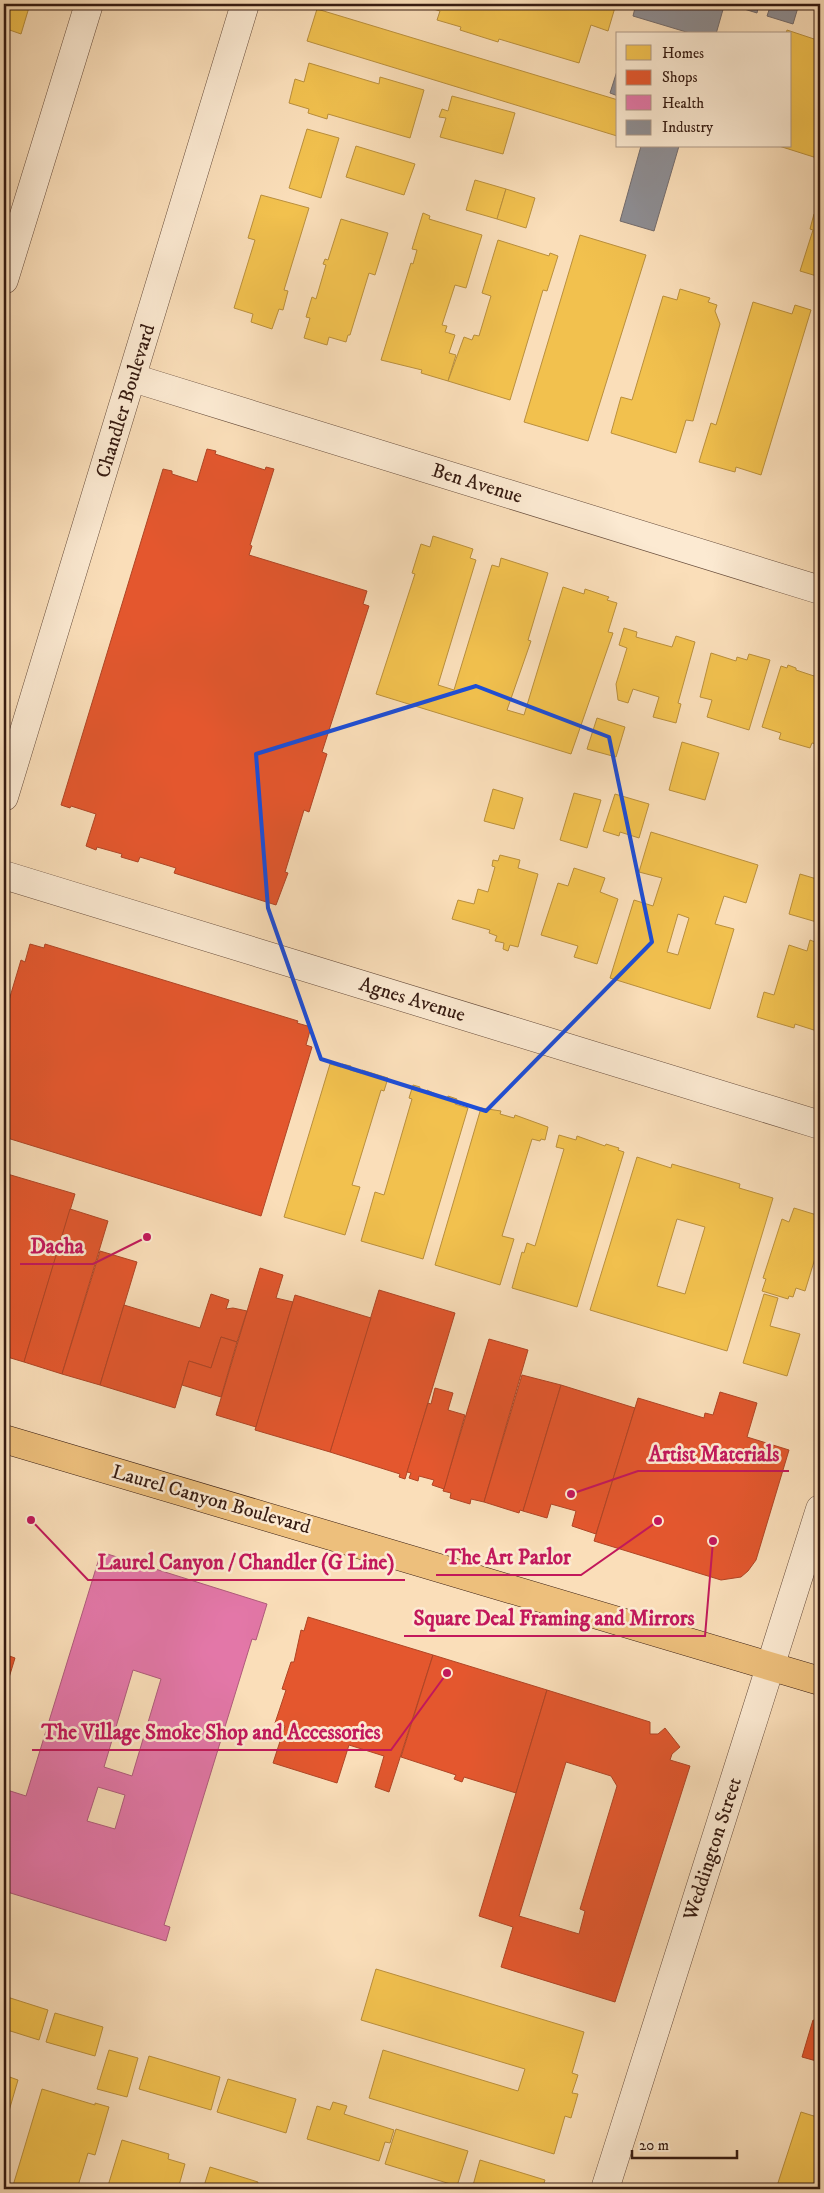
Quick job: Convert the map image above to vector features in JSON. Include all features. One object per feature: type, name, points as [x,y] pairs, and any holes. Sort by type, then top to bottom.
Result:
[{"type":"main road","name":"Laurel Canyon Boulevard","points":[[4,1439],[820,1681]]},
{"type":"street","points":[[4,280],[89,4]]},
{"type":"street","name":"Chandler Boulevard","points":[[4,797],[133,378],[245,4]]},
{"type":"street","name":"Ben Avenue","points":[[133,378],[820,590]]},
{"type":"street","name":"Agnes Avenue","points":[[4,875],[820,1125]]},
{"type":"street","name":"Weddington Street","points":[[604,2189],[772,1666],[820,1509]]},
{"type":"highlighted area","points":[[476,686],[609,737],[652,942],[486,1111],[321,1059],[268,908],[256,754]]},
{"type":"building: Homes","points":[[4,4],[30,4],[21,34],[4,28]]},
{"type":"building: Homes","points":[[417,4],[542,4],[549,6],[550,4],[616,4],[608,31],[591,25],[579,63],[499,39],[498,42],[460,30],[461,27],[437,20],[440,11]]},
{"type":"building: Homes","points":[[317,9],[616,99],[616,136],[307,41]]},
{"type":"building: Homes","points":[[787,30],[820,41],[820,159],[785,148],[792,148],[792,32],[786,32]]},
{"type":"building: Homes","points":[[309,63],[379,84],[380,77],[424,90],[410,138],[328,114],[327,119],[308,113],[309,109],[289,103],[295,79],[304,82]]},
{"type":"building: Homes","points":[[452,96],[515,113],[503,154],[440,137],[446,118],[439,117],[442,109],[448,111]]},
{"type":"building: Homes","points":[[307,129],[339,138],[321,198],[289,188]]},
{"type":"building: Homes","points":[[356,146],[415,164],[404,195],[346,177]]},
{"type":"building: Homes","points":[[475,180],[506,189],[497,219],[466,210]]},
{"type":"building: Homes","points":[[506,189],[535,198],[526,228],[497,219]]},
{"type":"building: Homes","points":[[261,195],[309,208],[284,290],[288,291],[283,310],[279,309],[272,329],[251,322],[253,314],[234,308],[255,240],[248,238]]},
{"type":"building: Homes","points":[[423,213],[430,216],[429,219],[482,235],[466,288],[455,285],[442,325],[447,326],[445,332],[455,335],[449,353],[456,355],[448,381],[421,373],[422,370],[381,360],[411,263],[413,264],[417,250],[412,249]]},
{"type":"building: Homes","points":[[814,214],[820,215],[820,277],[800,271],[813,230],[810,229]]},
{"type":"building: Homes","points":[[341,219],[388,233],[375,275],[369,273],[350,335],[348,335],[346,342],[329,337],[327,345],[304,338],[310,318],[306,317],[312,297],[316,299],[326,265],[323,264],[325,259],[328,260]]},
{"type":"building: Homes","points":[[580,235],[646,255],[588,441],[524,422]]},
{"type":"building: Homes","points":[[498,240],[549,256],[550,253],[558,256],[547,291],[543,290],[510,400],[448,381],[464,337],[472,340],[474,335],[479,336],[491,296],[482,293]]},
{"type":"building: Homes","points":[[680,289],[710,298],[708,302],[717,305],[715,311],[720,324],[693,421],[686,420],[676,453],[611,433],[621,397],[632,400],[663,296],[677,300]]},
{"type":"building: Homes","points":[[753,302],[792,314],[795,305],[811,310],[761,475],[736,467],[735,472],[699,462],[711,423],[716,425]]},
{"type":"building: Homes","points":[[433,536],[473,549],[470,558],[476,560],[438,685],[454,690],[492,565],[499,567],[501,558],[548,573],[528,640],[531,641],[507,710],[524,715],[563,587],[584,594],[585,589],[609,597],[607,600],[617,603],[608,632],[613,633],[571,754],[376,694],[415,574],[412,573],[421,544],[430,547]]},
{"type":"building: Homes","points":[[624,628],[637,632],[636,637],[672,647],[676,636],[695,642],[678,703],[681,704],[676,723],[653,717],[659,697],[633,689],[628,703],[618,700],[616,684],[627,648],[619,645]]},
{"type":"building: Homes","points":[[711,653],[736,661],[737,657],[747,660],[749,654],[770,660],[749,730],[707,717],[712,700],[700,697]]},
{"type":"building: Homes","points":[[788,665],[796,668],[796,670],[820,678],[820,741],[817,744],[812,743],[810,748],[779,739],[781,733],[762,727],[781,666],[787,668]]},
{"type":"building: Homes","points":[[597,718],[625,727],[616,757],[587,749]]},
{"type":"building: Homes","points":[[682,742],[719,753],[705,800],[669,790]]},
{"type":"building: Homes","points":[[493,789],[523,798],[514,829],[484,821]]},
{"type":"building: Homes","points":[[574,793],[601,800],[587,848],[560,840]]},
{"type":"building: Homes","points":[[615,794],[649,804],[639,838],[620,832],[619,836],[603,831]]},
{"type":"building: Homes","points":[[651,832],[758,865],[746,903],[724,896],[715,924],[734,929],[710,1009],[610,978],[634,900],[653,906],[662,878],[639,872]],"holes":[[[678,914],[689,918],[678,955],[667,952]]]},
{"type":"building: Homes","points":[[500,855],[520,860],[518,868],[538,874],[518,947],[510,945],[508,951],[503,949],[504,943],[495,941],[497,936],[489,933],[490,930],[452,919],[458,900],[474,904],[478,889],[488,892],[495,867],[492,866],[493,860],[498,861]]},
{"type":"building: Homes","points":[[574,868],[605,878],[600,892],[618,899],[597,964],[574,957],[578,946],[541,935],[558,883],[568,886]]},
{"type":"building: Homes","points":[[800,874],[820,880],[820,923],[789,914]]},
{"type":"building: Homes","points":[[810,940],[820,944],[820,1032],[795,1024],[794,1028],[757,1017],[764,992],[774,995],[789,945],[807,951]]},
{"type":"building: Homes","points":[[330,1064],[341,1067],[342,1064],[351,1066],[350,1070],[361,1073],[362,1070],[388,1078],[384,1091],[381,1090],[352,1185],[360,1187],[345,1235],[284,1217]]},
{"type":"building: Homes","points":[[413,1085],[420,1087],[419,1091],[426,1093],[427,1090],[447,1099],[448,1096],[457,1099],[455,1104],[468,1108],[423,1259],[361,1241],[375,1192],[384,1195],[412,1099],[409,1098]]},
{"type":"building: Homes","points":[[481,1108],[501,1111],[500,1114],[514,1118],[515,1115],[548,1127],[545,1140],[532,1139],[502,1236],[514,1239],[500,1285],[435,1265]]},
{"type":"building: Homes","points":[[559,1135],[576,1140],[577,1136],[605,1146],[606,1144],[619,1148],[618,1150],[624,1152],[577,1307],[512,1288],[522,1252],[524,1253],[527,1243],[535,1246],[564,1149],[556,1147]]},
{"type":"building: Homes","points":[[637,1157],[671,1168],[672,1164],[740,1184],[739,1188],[773,1198],[727,1351],[590,1310]],"holes":[[[677,1219],[705,1227],[685,1294],[657,1286]]]},
{"type":"building: Homes","points":[[794,1208],[820,1216],[816,1230],[820,1232],[820,1242],[805,1291],[796,1288],[793,1297],[789,1296],[788,1299],[762,1291],[766,1279],[763,1278],[782,1219],[789,1222]]},
{"type":"building: Homes","points":[[764,1294],[778,1298],[770,1326],[800,1334],[787,1376],[743,1363]]},
{"type":"building: Homes","points":[[376,1969],[584,2032],[572,2073],[578,2075],[572,2093],[578,2094],[571,2118],[565,2116],[554,2154],[369,2098],[383,2050],[518,2091],[525,2069],[361,2020]]},
{"type":"building: Homes","points":[[4,1996],[48,2010],[39,2040],[4,2029]]},
{"type":"building: Homes","points":[[55,2013],[103,2027],[95,2056],[46,2042]]},
{"type":"building: Homes","points":[[109,2050],[138,2058],[127,2097],[97,2089]]},
{"type":"building: Homes","points":[[149,2056],[220,2077],[211,2110],[139,2089]]},
{"type":"building: Homes","points":[[4,2075],[18,2080],[4,2128]]},
{"type":"building: Homes","points":[[228,2079],[296,2099],[286,2133],[217,2112]]},
{"type":"building: Homes","points":[[42,2089],[95,2105],[95,2103],[109,2107],[95,2155],[88,2153],[77,2189],[12,2189]]},
{"type":"building: Homes","points":[[333,2102],[347,2106],[344,2114],[394,2130],[390,2143],[385,2142],[379,2161],[307,2139],[317,2106],[330,2110]]},
{"type":"building: Homes","points":[[801,2112],[820,2118],[820,2189],[776,2189]]},
{"type":"building: Homes","points":[[396,2129],[468,2151],[457,2186],[385,2164]]},
{"type":"building: Homes","points":[[122,2140],[169,2154],[168,2159],[185,2164],[178,2189],[107,2189]]},
{"type":"building: Homes","points":[[480,2160],[545,2180],[542,2189],[472,2189]]},
{"type":"building: Homes","points":[[210,2167],[258,2182],[257,2187],[266,2189],[203,2189]]},
{"type":"building: Shops","points":[[207,449],[216,451],[215,454],[265,470],[266,467],[274,469],[250,545],[252,546],[249,555],[367,591],[363,604],[369,606],[322,752],[327,754],[309,812],[304,810],[285,872],[288,873],[276,905],[174,873],[176,868],[140,857],[138,862],[121,857],[122,854],[97,847],[96,850],[86,846],[96,814],[71,806],[70,808],[61,805],[163,469],[197,482]]},
{"type":"building: Shops","points":[[30,944],[44,948],[45,944],[298,1021],[297,1023],[311,1027],[306,1045],[312,1047],[261,1216],[4,1137],[4,1017],[21,960],[25,962]]},
{"type":"building: Shops","points":[[4,1173],[75,1194],[24,1362],[4,1356]]},
{"type":"building: Shops","points":[[70,1209],[108,1221],[62,1374],[24,1362]]},
{"type":"building: Shops","points":[[100,1251],[137,1262],[100,1385],[62,1374]]},
{"type":"building: Shops","points":[[260,1268],[283,1275],[276,1298],[293,1302],[256,1427],[216,1415]]},
{"type":"building: Shops","points":[[379,1290],[455,1313],[405,1479],[399,1477],[400,1474],[330,1452]]},
{"type":"building: Shops","points":[[211,1294],[229,1300],[226,1309],[233,1308],[247,1311],[237,1342],[221,1337],[211,1368],[189,1361],[175,1408],[100,1385],[124,1305],[200,1328]]},
{"type":"building: Shops","points":[[295,1295],[371,1318],[330,1452],[255,1430]]},
{"type":"building: Shops","points":[[221,1337],[237,1342],[221,1397],[182,1385],[189,1361],[211,1368]]},
{"type":"building: Shops","points":[[489,1339],[528,1350],[484,1502],[471,1499],[470,1504],[450,1498],[451,1493],[443,1491]]},
{"type":"building: Shops","points":[[522,1375],[561,1385],[523,1511],[520,1510],[519,1513],[484,1502]]},
{"type":"building: Shops","points":[[561,1385],[635,1408],[596,1534],[572,1526],[576,1511],[551,1504],[547,1518],[523,1511]]},
{"type":"building: Shops","points":[[435,1388],[453,1393],[448,1410],[465,1415],[444,1489],[432,1485],[434,1480],[419,1476],[418,1481],[409,1478],[411,1473],[407,1472],[428,1403],[431,1404]]},
{"type":"building: Shops","points":[[720,1392],[757,1403],[747,1437],[789,1450],[756,1560],[748,1571],[741,1577],[721,1580],[594,1541],[638,1398],[704,1418],[705,1413],[713,1415]]},
{"type":"building: Shops","points":[[308,1617],[433,1655],[389,1792],[375,1787],[384,1756],[349,1745],[337,1783],[273,1763],[285,1726],[275,1723],[286,1690],[282,1689],[291,1662],[294,1662],[301,1630],[304,1631]]},
{"type":"building: Shops","points":[[4,1654],[15,1658],[4,1694]]},
{"type":"building: Shops","points":[[433,1655],[547,1690],[516,1793],[464,1777],[462,1782],[454,1779],[456,1775],[401,1757]]},
{"type":"building: Shops","points":[[547,1690],[650,1722],[650,1734],[658,1734],[665,1728],[680,1747],[672,1754],[670,1760],[690,1766],[615,2002],[501,1967],[513,1927],[479,1916]],"holes":[[[566,1762],[611,1776],[617,1786],[580,1909],[585,1911],[579,1934],[519,1916]]]},
{"type":"building: Shops","points":[[813,2020],[820,2022],[820,2062],[802,2057]]},
{"type":"building: Health","points":[[101,1552],[267,1604],[256,1640],[252,1639],[164,1925],[170,1927],[166,1941],[4,1891],[4,1789],[26,1796]],"holes":[[[133,1670],[161,1679],[132,1776],[104,1767]],[[98,1787],[125,1795],[115,1829],[87,1821]]]},
{"type":"building: Industry","points":[[636,4],[716,4],[724,6],[717,32],[686,32],[633,16]]},
{"type":"building: Industry","points":[[728,4],[759,4],[757,13]]},
{"type":"building: Industry","points":[[771,4],[799,4],[793,24],[767,16]]},
{"type":"building: Industry","points":[[616,74],[616,95],[610,93]]},
{"type":"building: Industry","points":[[640,148],[678,148],[654,231],[620,221]]},
{"type":"place","name":"Dacha","points":[[147,1237]]},
{"type":"place","name":"Artist Materials","points":[[571,1494]]},
{"type":"place","name":"Laurel Canyon / Chandler (G Line)","points":[[31,1520]]},
{"type":"place","name":"The Art Parlor","points":[[658,1521]]},
{"type":"place","name":"Square Deal Framing and Mirrors","points":[[713,1541]]},
{"type":"place","name":"The Village Smoke Shop and Accessories","points":[[447,1673]]}]
